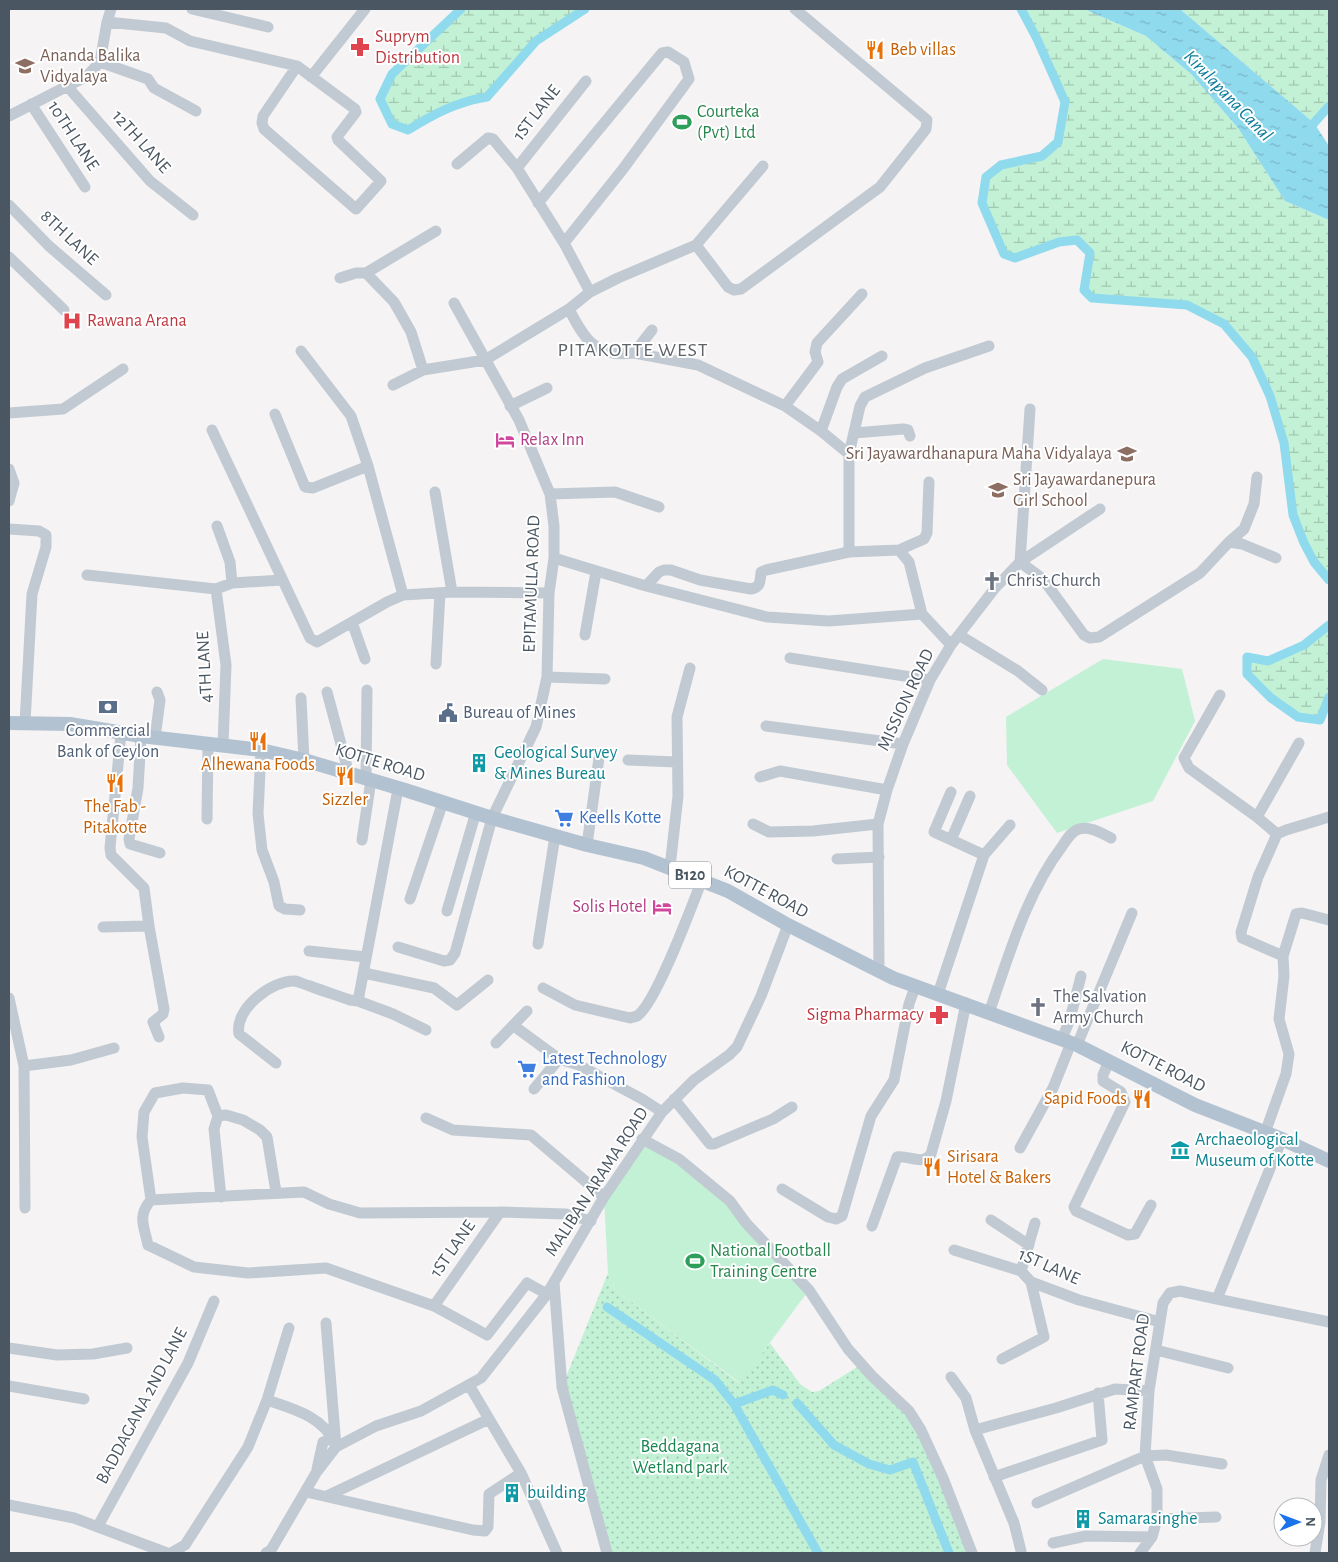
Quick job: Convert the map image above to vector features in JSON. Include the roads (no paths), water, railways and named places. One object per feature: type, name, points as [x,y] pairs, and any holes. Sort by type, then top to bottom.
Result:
[{"type":"main road","name":"KOTTE ROAD","points":[[9,723],[70,724],[141,736],[223,744],[261,750],[369,779],[555,836],[644,858],[728,891],[788,925],[914,987],[966,1003],[1070,1042],[1195,1105],[1282,1139],[1329,1161]]},
{"type":"street","points":[[192,9],[268,27]]},
{"type":"street","points":[[311,77],[365,9]]},
{"type":"street","points":[[696,245],[728,288],[734,290],[741,289],[880,187],[926,129],[927,120],[795,9]]},
{"type":"street","points":[[9,116],[87,76],[100,62],[108,13],[166,28],[190,41],[297,66],[355,109],[356,112],[338,137],[338,140],[381,181],[356,209],[264,129],[262,123],[263,116],[297,66]]},
{"type":"street","points":[[538,203],[662,53],[668,52],[684,62],[689,79],[564,243]]},
{"type":"street","points":[[100,62],[148,79],[154,88],[196,111]]},
{"type":"street","name":"1ST LANE","points":[[517,168],[586,81]]},
{"type":"street","name":"12TH LANE","points":[[67,86],[150,181],[193,215]]},
{"type":"street","name":"10TH LANE","points":[[31,104],[85,187]]},
{"type":"street","points":[[457,164],[488,138],[492,139],[517,168],[564,243],[590,292]]},
{"type":"street","points":[[393,385],[423,370],[485,360],[569,309],[590,292],[626,274],[696,245],[763,166]]},
{"type":"street","name":"8TH LANE","points":[[9,205],[49,246],[106,295]]},
{"type":"street","points":[[340,278],[356,273],[366,273],[436,231]]},
{"type":"street","points":[[9,257],[64,310]]},
{"type":"street","points":[[366,273],[394,302],[411,332],[423,370]]},
{"type":"street","points":[[785,406],[818,362],[815,352],[817,343],[862,294]]},
{"type":"street","name":"EPITAMULLA ROAD","points":[[398,947],[444,961],[450,960],[454,953],[492,818],[536,727],[547,677],[549,593],[554,558],[554,526],[550,494],[519,420],[454,303]]},
{"type":"street","points":[[569,309],[581,332],[591,344],[605,351],[634,353],[698,365],[785,406],[850,454]]},
{"type":"street","points":[[634,353],[652,330]]},
{"type":"street","points":[[849,552],[850,454],[860,406],[865,397],[925,368],[989,346]]},
{"type":"street","points":[[301,351],[351,416],[368,466],[403,594]]},
{"type":"street","points":[[821,431],[837,387],[842,379],[882,356]]},
{"type":"street","points":[[9,412],[63,409],[124,369]]},
{"type":"street","points":[[510,406],[547,388]]},
{"type":"street","points":[[1030,409],[1020,562],[1043,579],[1084,635],[1090,638],[1099,637],[1200,572],[1244,529],[1254,504],[1257,477]]},
{"type":"street","points":[[274,414],[305,487],[313,488],[368,466]]},
{"type":"street","points":[[854,433],[903,429],[908,430],[910,436]]},
{"type":"street","points":[[212,430],[310,638],[317,642],[403,594],[452,592],[549,593]]},
{"type":"street","points":[[9,469],[14,482],[9,501]]},
{"type":"street","points":[[646,586],[659,572],[671,570],[700,580],[751,589],[760,585],[762,572],[766,570],[849,552],[899,550],[924,539],[927,533],[929,482]]},
{"type":"street","points":[[435,492],[452,592]]},
{"type":"street","points":[[550,494],[615,492],[659,507]]},
{"type":"street","name":"MISSION ROAD","points":[[879,971],[878,824],[887,790],[903,744],[930,680],[951,645],[995,588],[1020,562],[1100,509]]},
{"type":"street","points":[[217,526],[230,562],[232,583]]},
{"type":"street","points":[[9,529],[39,531],[46,535],[46,547],[32,594],[25,722]]},
{"type":"street","points":[[1229,542],[1242,544],[1276,558]]},
{"type":"street","points":[[899,550],[909,562],[922,614],[951,645]]},
{"type":"street","points":[[554,558],[646,586],[767,617],[830,621],[922,614]]},
{"type":"street","points":[[585,635],[596,572]]},
{"type":"street","points":[[87,575],[216,589],[232,583],[282,580]]},
{"type":"street","name":"4TH LANE","points":[[216,589],[226,665],[223,744]]},
{"type":"street","points":[[436,664],[440,593]]},
{"type":"street","points":[[352,622],[365,659]]},
{"type":"street","points":[[959,635],[1018,671],[1042,690]]},
{"type":"street","points":[[790,658],[930,680]]},
{"type":"street","points":[[670,867],[678,796],[676,762],[677,717],[690,668]]},
{"type":"street","points":[[547,677],[605,680]]},
{"type":"street","points":[[362,840],[369,779],[367,690]]},
{"type":"street","points":[[156,738],[160,700],[157,692]]},
{"type":"street","points":[[327,692],[349,774]]},
{"type":"street","points":[[1220,695],[1184,758],[1189,768],[1257,817],[1277,834]]},
{"type":"street","points":[[301,698],[304,760]]},
{"type":"street","points":[[766,726],[903,744]]},
{"type":"street","points":[[121,733],[110,848],[111,856],[144,888],[164,1009],[163,1014],[153,1022],[159,1037]]},
{"type":"street","points":[[141,736],[138,788],[129,839],[130,844],[136,847],[160,853]]},
{"type":"street","points":[[207,819],[208,744]]},
{"type":"street","points":[[1257,817],[1299,744]]},
{"type":"street","points":[[261,750],[258,814],[262,850],[274,882],[279,906],[285,909],[300,910]]},
{"type":"street","points":[[587,845],[599,758]]},
{"type":"street","points":[[628,760],[676,762]]},
{"type":"street","points":[[760,777],[780,771],[887,790]]},
{"type":"street","points":[[358,1001],[398,789]]},
{"type":"street","points":[[951,792],[934,832],[984,855]]},
{"type":"street","points":[[951,840],[970,796]]},
{"type":"street","points":[[410,899],[443,802]]},
{"type":"street","points":[[446,911],[476,812]]},
{"type":"street","points":[[1283,956],[1241,936],[1258,877],[1277,834],[1329,817]]},
{"type":"street","points":[[753,824],[769,832],[813,831],[878,824]]},
{"type":"street","points":[[938,994],[984,855],[1010,825]]},
{"type":"street","points":[[989,1012],[1016,933],[1034,892],[1056,854],[1073,832],[1080,829],[1091,828],[1111,838]]},
{"type":"street","points":[[538,944],[555,836]]},
{"type":"street","points":[[837,859],[879,857]]},
{"type":"street","points":[[543,988],[575,1005],[630,1018],[638,1015],[657,987],[679,939],[702,880]]},
{"type":"street","points":[[1020,1148],[1053,1088],[1070,1042],[1132,913]]},
{"type":"street","points":[[1265,1133],[1286,1074],[1289,1054],[1279,1018],[1284,976],[1283,956],[1296,914],[1302,913],[1329,920]]},
{"type":"street","name":"MALIBAN ARAMA ROAD","points":[[334,1442],[421,1410],[481,1378],[547,1294],[592,1221],[604,1197],[662,1112],[694,1080],[729,1056],[737,1047],[761,996],[788,925]]},
{"type":"street","points":[[103,926],[149,926]]},
{"type":"street","points":[[309,951],[366,957]]},
{"type":"street","points":[[364,973],[434,988],[457,1005],[488,980]]},
{"type":"street","points":[[1070,1042],[1070,1019],[1081,976]]},
{"type":"street","points":[[276,1062],[239,1034],[238,1028],[240,1021],[256,997],[280,984],[295,981],[393,1014],[426,1030]]},
{"type":"street","points":[[782,1189],[828,1217],[836,1220],[842,1216],[871,1116],[894,1080],[914,987]]},
{"type":"street","points":[[9,998],[24,1066],[25,1208]]},
{"type":"street","points":[[872,1226],[896,1157],[923,1160],[931,1154],[946,1101],[966,1003]]},
{"type":"street","points":[[496,1043],[527,1011]]},
{"type":"street","points":[[514,1026],[559,1059],[586,1069],[662,1112]]},
{"type":"street","points":[[24,1066],[71,1060],[114,1048]]},
{"type":"street","points":[[534,1089],[559,1059]]},
{"type":"street","points":[[1109,1061],[1102,1076],[1103,1081],[1121,1092],[1125,1102],[1074,1206],[1076,1211],[1128,1235],[1135,1234],[1151,1205]]},
{"type":"street","points":[[151,1200],[142,1137],[144,1112],[155,1093],[183,1088],[208,1090],[218,1116],[214,1129],[222,1197]]},
{"type":"street","points":[[674,1099],[710,1144],[772,1119],[792,1107]]},
{"type":"street","points":[[218,1116],[226,1115],[243,1120],[260,1130],[266,1137],[276,1192]]},
{"type":"street","points":[[426,1118],[453,1130],[531,1135],[604,1197]]},
{"type":"street","points":[[1282,1139],[1217,1300],[1329,1322]]},
{"type":"street","points":[[642,1140],[679,1159],[730,1201],[746,1223],[809,1290],[848,1349],[872,1376],[909,1410],[921,1430],[943,1478],[972,1553]]},
{"type":"street","points":[[547,1294],[527,1283],[487,1335],[434,1306],[326,1268],[248,1273],[194,1267],[148,1245],[142,1219],[144,1208],[151,1200],[304,1192],[329,1204],[360,1213],[500,1212],[566,1214],[592,1221]]},
{"type":"street","name":"1ST LANE","points":[[434,1306],[500,1212]]},
{"type":"street","points":[[991,1220],[1029,1245]]},
{"type":"street","points":[[1021,1271],[1035,1223]]},
{"type":"street","name":"1ST LANE","points":[[954,1250],[1021,1271],[1031,1282],[1080,1300],[1160,1322]]},
{"type":"street","points":[[554,1282],[562,1387],[607,1553]]},
{"type":"street","points":[[1002,1359],[1044,1337],[1031,1282]]},
{"type":"street","name":"RAMPART ROAD","points":[[1140,1553],[1152,1537],[1157,1519],[1157,1489],[1145,1456],[1149,1391],[1163,1303],[1170,1293],[1180,1291],[1217,1300]]},
{"type":"street","name":"BADDAGANA 2ND LANE","points":[[98,1526],[188,1363],[214,1301]]},
{"type":"street","points":[[272,1552],[334,1442],[326,1323]]},
{"type":"street","points":[[172,1553],[186,1545],[248,1447],[268,1400],[289,1328]]},
{"type":"street","points":[[9,1348],[57,1355],[93,1354],[127,1348]]},
{"type":"street","points":[[1156,1350],[1228,1368]]},
{"type":"street","points":[[951,1377],[966,1398],[975,1430],[1014,1524],[1022,1551]]},
{"type":"street","points":[[469,1385],[521,1473],[557,1553]]},
{"type":"street","points":[[9,1386],[84,1399]]},
{"type":"street","points":[[975,1430],[1056,1408],[1115,1389],[1149,1391]]},
{"type":"street","points":[[994,1477],[1102,1440],[1098,1393]]},
{"type":"street","points":[[268,1400],[304,1413],[321,1423],[334,1442]]},
{"type":"street","points":[[327,1496],[489,1419]]},
{"type":"street","points":[[1315,1553],[1320,1522],[1321,1480],[1329,1455]]},
{"type":"street","points":[[1036,1503],[1145,1456],[1166,1456],[1222,1464]]},
{"type":"street","points":[[306,1492],[472,1530],[485,1531],[488,1527],[488,1494],[521,1473]]},
{"type":"street","points":[[9,1505],[74,1518],[167,1553]]},
{"type":"street","points":[[1157,1519],[1216,1517]]},
{"type":"street","points":[[1053,1543],[1086,1536],[1152,1537]]},
{"type":"water","name":"Kirulapana Canal","points":[[1084,9],[1180,9],[1314,123],[1329,146],[1329,220],[1285,201],[1238,128],[1191,74],[1146,36]]},
{"type":"waterway","points":[[461,9],[392,74],[380,99],[392,124],[408,130],[446,109],[487,97],[536,41],[585,9]]},
{"type":"waterway","points":[[1021,9],[1037,39],[1065,102],[1058,142],[1042,156],[1001,165],[986,177],[982,203],[1004,254],[1015,258],[1059,242],[1077,240],[1090,253],[1084,290],[1092,298],[1187,305],[1224,324],[1252,357],[1270,396],[1284,443],[1293,515],[1314,562],[1329,580]]},
{"type":"waterway","points":[[1308,133],[1329,106]]},
{"type":"waterway","points":[[1329,625],[1304,645],[1268,661],[1247,657],[1247,674],[1271,698],[1298,717],[1320,720],[1329,697]]},
{"type":"waterway","points":[[607,1307],[715,1380],[734,1404],[818,1553]]},
{"type":"waterway","points":[[734,1404],[773,1390],[783,1395]]},
{"type":"waterway","points":[[797,1403],[834,1445],[869,1464],[890,1470],[913,1462],[949,1553]]},
{"type":"place","name":"Suprym Distribution","points":[[360,47]]},
{"type":"place","name":"Beb villas","points":[[875,50]]},
{"type":"place","name":"Ananda Balika Vidyalaya","points":[[25,66]]},
{"type":"place","name":"Courteka (Pvt) Ltd","points":[[682,122]]},
{"type":"place","name":"Rawana Arana","points":[[72,321]]},
{"type":"place","name":"Relax Inn","points":[[505,440]]},
{"type":"place","name":"Sri Jayawardhanapura Maha Vidyalaya","points":[[1127,454]]},
{"type":"place","name":"Sri Jayawardanepura Girl School","points":[[998,490]]},
{"type":"place","name":"Christ Church","points":[[992,581]]},
{"type":"place","name":"Commercial Bank of Ceylon","points":[[108,707]]},
{"type":"place","name":"Bureau of Mines","points":[[448,713]]},
{"type":"place","name":"Alhewana Foods","points":[[258,741]]},
{"type":"place","name":"Geological Survey & Mines Bureau","points":[[479,763]]},
{"type":"place","name":"Sizzler","points":[[345,776]]},
{"type":"place","name":"The Fab - Pitakotte","points":[[115,783]]},
{"type":"place","name":"Keells Kotte","points":[[564,818]]},
{"type":"place","name":"Solis Hotel","points":[[662,907]]},
{"type":"place","name":"The Salvation Army Church","points":[[1038,1007]]},
{"type":"place","name":"Sigma Pharmacy","points":[[939,1015]]},
{"type":"place","name":"Latest Technology and Fashion","points":[[527,1069]]},
{"type":"place","name":"Sapid Foods","points":[[1142,1099]]},
{"type":"place","name":"Archaeological Museum of Kotte","points":[[1180,1150]]},
{"type":"place","name":"Sirisara Hotel & Bakers","points":[[932,1167]]},
{"type":"place","name":"National Football Training Centre","points":[[695,1261]]},
{"type":"place","name":"building","points":[[512,1493]]},
{"type":"place","name":"Samarasinghe","points":[[1083,1519]]},
{"type":"district","name":"PITAKOTTE WEST","points":[[633,350]]},
{"type":"park label","name":"Beddagana Wetland park","points":[[680,1457]]}]
